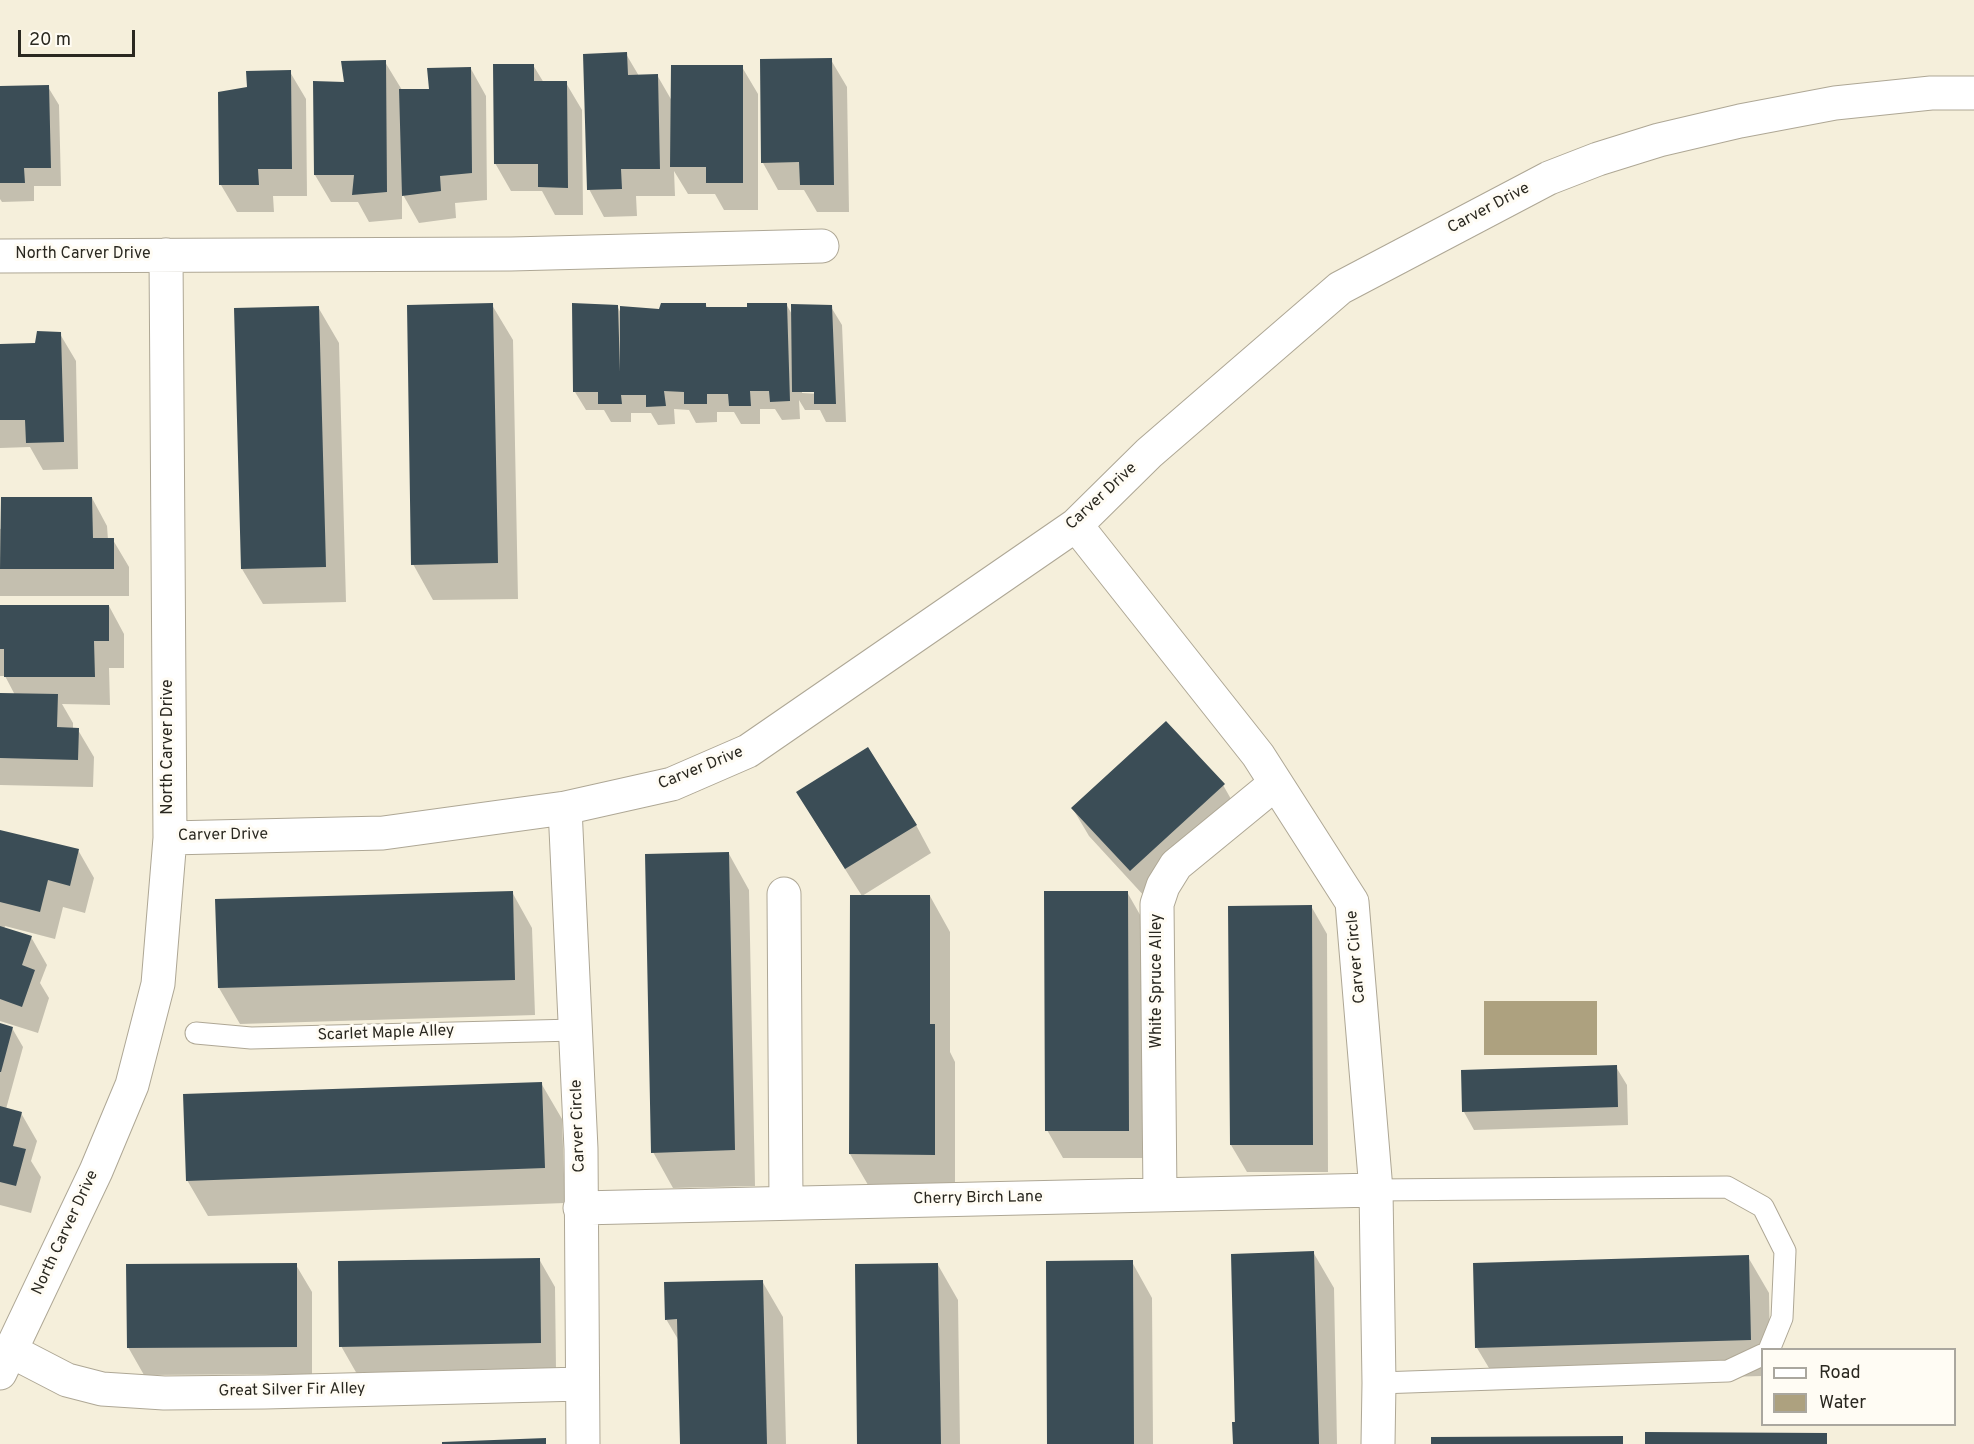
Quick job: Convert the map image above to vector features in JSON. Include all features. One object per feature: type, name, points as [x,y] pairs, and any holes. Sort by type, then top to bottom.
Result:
[{"type":"street","name":"Carver Drive","points":[[170,838],[383,833],[565,808],[672,784],[748,751],[1076,525],[1149,453],[1340,288],[1549,178],[1598,159],[1659,140],[1750,119],[1835,103],[1932,93],[1974,93]]},
{"type":"street","points":[[166,255],[511,254],[822,246]]},
{"type":"street","name":"North Carver Drive","points":[[0,256],[166,255],[170,838],[158,984],[132,1086],[96,1171],[6,1362]]},
{"type":"street","name":"Carver Circle","points":[[1076,525],[1258,755],[1352,902],[1376,1190],[1378,1444]]},
{"type":"street","name":"White Spruce Alley","points":[[1160,1195],[1157,904],[1163,886],[1176,865],[1276,783]]},
{"type":"street","name":"Carver Circle","points":[[565,808],[581,1149],[583,1444]]},
{"type":"street","points":[[784,894],[786,1203]]},
{"type":"street","name":"Cherry Birch Lane","points":[[580,1208],[1376,1190]]},
{"type":"street","name":"Great Silver Fir Alley","points":[[6,1362],[102,1389],[164,1393],[582,1384]]},
{"type":"lane","name":"Scarlet Maple Alley","points":[[196,1033],[251,1038],[575,1030]]},
{"type":"lane","points":[[1376,1190],[1727,1187],[1763,1208],[1785,1251],[1782,1318],[1770,1348]]},
{"type":"lane","points":[[1379,1383],[1728,1371],[1761,1354]]},
{"type":"water","points":[[1484,1001],[1597,1001],[1597,1055],[1484,1055]]},
{"type":"building","points":[[627,52],[628,75],[658,74],[660,169],[621,169],[622,189],[587,190],[583,54]]},
{"type":"building","points":[[832,58],[834,185],[800,185],[799,162],[761,163],[760,59]]},
{"type":"building","points":[[386,60],[387,192],[352,195],[354,175],[314,175],[313,81],[344,82],[341,61]]},
{"type":"building","points":[[493,64],[534,64],[534,81],[567,81],[568,188],[538,187],[538,164],[494,164]]},
{"type":"building","points":[[671,65],[743,65],[743,183],[706,183],[706,167],[670,167]]},
{"type":"building","points":[[471,67],[472,173],[440,176],[441,191],[402,196],[399,89],[429,89],[427,68]]},
{"type":"building","points":[[291,70],[292,169],[258,169],[259,185],[219,185],[218,92],[247,87],[246,71]]},
{"type":"building","points":[[49,85],[51,168],[24,168],[25,183],[0,183],[0,86]]},
{"type":"building","points":[[493,303],[498,563],[411,565],[407,305]]},
{"type":"building","points":[[572,303],[618,305],[620,372],[620,306],[659,309],[661,303],[706,303],[706,307],[747,307],[747,303],[787,303],[790,401],[770,402],[769,391],[750,391],[751,406],[729,406],[728,394],[707,394],[707,404],[684,404],[684,392],[664,391],[666,406],[646,407],[646,395],[621,395],[622,404],[598,404],[598,392],[573,392]]},
{"type":"building","points":[[791,304],[832,305],[836,404],[814,404],[814,392],[792,392]]},
{"type":"building","points":[[319,306],[326,567],[241,569],[234,308]]},
{"type":"building","points":[[37,331],[61,332],[64,442],[26,443],[25,420],[0,420],[0,344],[35,343]]},
{"type":"building","points":[[1,497],[92,497],[93,538],[114,538],[114,569],[0,569]]},
{"type":"building","points":[[0,605],[109,605],[109,641],[94,641],[95,677],[4,677],[4,649],[0,649]]},
{"type":"building","points":[[0,693],[58,694],[57,727],[79,728],[78,760],[0,758]]},
{"type":"building","points":[[1166,721],[1225,784],[1130,871],[1071,808]]},
{"type":"building","points":[[868,747],[917,825],[845,869],[796,792]]},
{"type":"building","points":[[0,830],[79,849],[70,886],[48,880],[40,912],[0,902]]},
{"type":"building","points":[[729,852],[735,1150],[651,1153],[645,854]]},
{"type":"building","points":[[513,891],[515,980],[218,988],[215,899]]},
{"type":"building","points":[[1044,891],[1128,891],[1129,1131],[1045,1131]]},
{"type":"building","points":[[850,895],[930,895],[930,1024],[935,1024],[935,1155],[849,1154]]},
{"type":"building","points":[[1312,905],[1313,1145],[1230,1145],[1228,906]]},
{"type":"building","points":[[0,926],[32,936],[22,965],[35,970],[22,1007],[0,999]]},
{"type":"building","points":[[0,1023],[13,1027],[1,1072],[0,1072]]},
{"type":"building","points":[[1617,1065],[1618,1107],[1462,1112],[1461,1070]]},
{"type":"building","points":[[542,1082],[545,1168],[186,1181],[183,1094]]},
{"type":"building","points":[[0,1106],[22,1112],[13,1146],[26,1149],[16,1186],[0,1182]]},
{"type":"building","points":[[1314,1251],[1319,1444],[1233,1444],[1232,1422],[1235,1422],[1231,1254]]},
{"type":"building","points":[[1749,1255],[1751,1340],[1475,1348],[1473,1263]]},
{"type":"building","points":[[540,1258],[541,1343],[339,1347],[338,1261]]},
{"type":"building","points":[[1133,1260],[1134,1444],[1047,1444],[1046,1261]]},
{"type":"building","points":[[297,1263],[297,1347],[127,1348],[126,1264]]},
{"type":"building","points":[[938,1263],[941,1444],[857,1444],[855,1264]]},
{"type":"building","points":[[763,1280],[767,1444],[680,1444],[677,1319],[665,1320],[664,1282]]},
{"type":"building","points":[[1645,1432],[1827,1433],[1827,1444],[1645,1444]]},
{"type":"building","points":[[1623,1436],[1623,1444],[1431,1444],[1431,1437]]},
{"type":"building","points":[[546,1438],[546,1444],[442,1444],[442,1442]]}]
